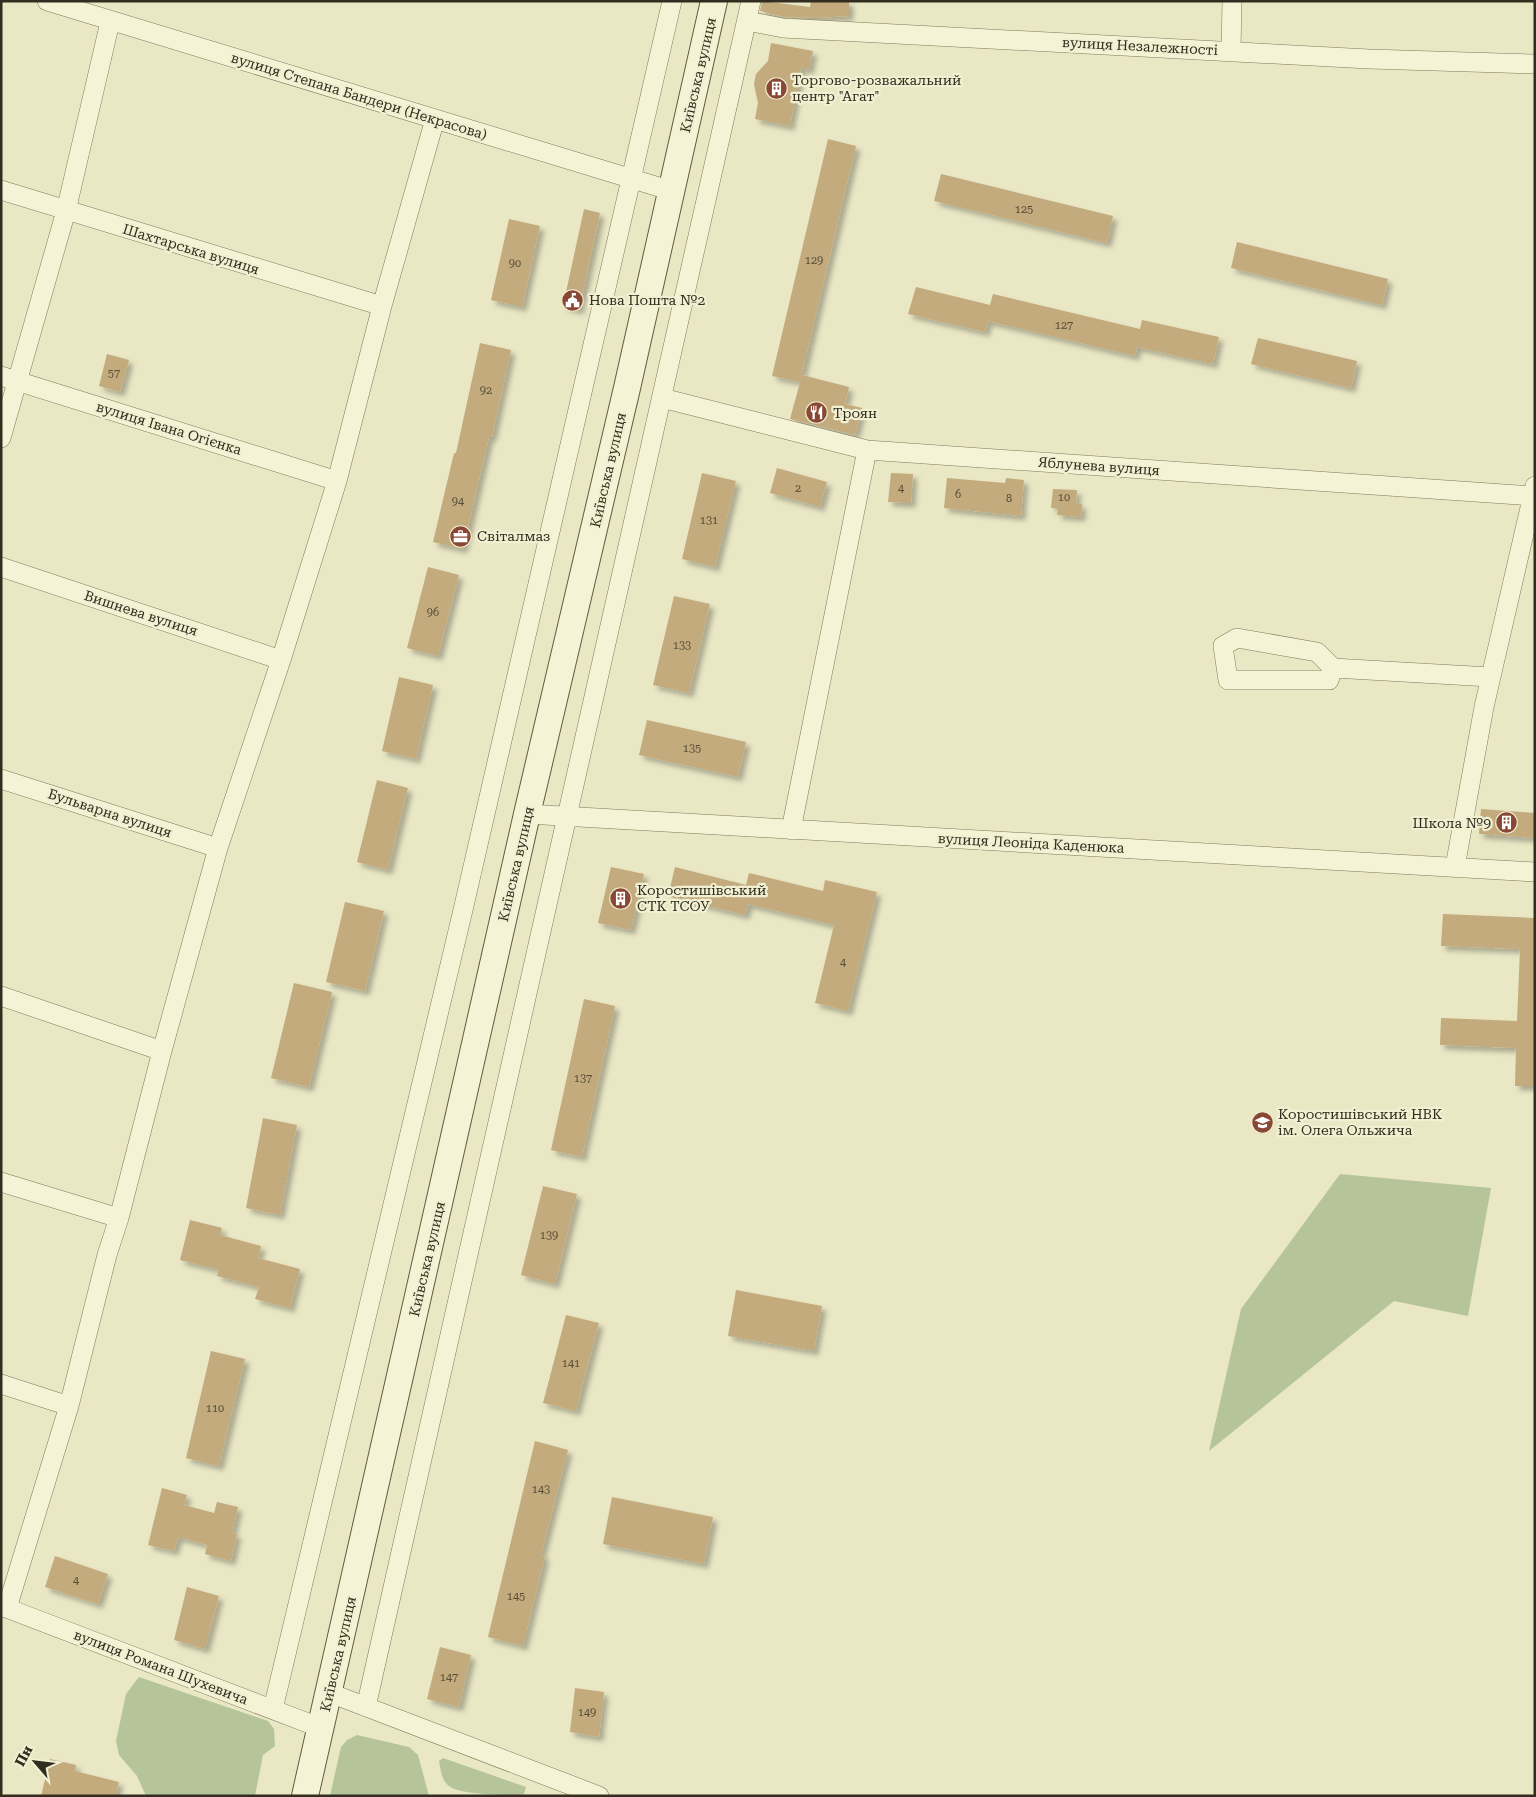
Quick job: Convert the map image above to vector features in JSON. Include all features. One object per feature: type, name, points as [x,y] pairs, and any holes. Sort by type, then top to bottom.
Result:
[{"type":"main road","name":"Київська вулиця","points":[[305,1796],[330,1693],[526,814],[672,191],[714,1]]},
{"type":"street","name":"вулиця Степана Бандери (Некрасова)","points":[[47,1],[110,22],[435,118],[672,191]]},
{"type":"street","points":[[273,1710],[465,901],[672,1]]},
{"type":"street","points":[[366,1707],[751,1]]},
{"type":"street","points":[[1231,51],[1232,1]]},
{"type":"street","name":"вулиця Незалежності","points":[[746,21],[783,28],[1231,51],[1535,64]]},
{"type":"street","points":[[1,438],[9,379],[66,211],[110,22]]},
{"type":"street","points":[[4,1607],[69,1406],[107,1256],[119,1218],[162,1051],[218,848],[281,660],[337,481],[382,306],[435,118]]},
{"type":"street","name":"Шахтарська вулиця","points":[[1,190],[382,306]]},
{"type":"street","name":"вулиця Івана Огієнка","points":[[9,379],[337,481]]},
{"type":"street","name":"Яблунева вулиця","points":[[662,398],[867,450],[1533,491]]},
{"type":"street","points":[[791,830],[867,450]]},
{"type":"street","points":[[1455,867],[1490,677],[1533,491]]},
{"type":"street","name":"Вишнева вулиця","points":[[1,567],[281,660]]},
{"type":"street","points":[[1333,668],[1329,680],[1228,680],[1223,646],[1237,638],[1317,652],[1333,668],[1490,677]]},
{"type":"street","name":"Бульварна вулиця","points":[[1,779],[218,848]]},
{"type":"street","name":"вулиця Леоніда Каденюка","points":[[526,814],[1535,872]]},
{"type":"street","points":[[1,996],[162,1051]]},
{"type":"street","points":[[1,1182],[119,1218]]},
{"type":"street","points":[[1,1384],[69,1406]]},
{"type":"street","name":"вулиця Романа Шухевича","points":[[4,1607],[321,1728]]},
{"type":"street","points":[[330,1693],[599,1796]]},
{"type":"green space","points":[[1340,1174],[1491,1188],[1468,1316],[1394,1301],[1209,1451],[1241,1309]]},
{"type":"green space","points":[[139,1677],[268,1721],[274,1729],[275,1746],[263,1755],[255,1796],[146,1796],[137,1776],[119,1755],[116,1741],[126,1694]]},
{"type":"green space","points":[[357,1735],[409,1747],[418,1755],[429,1796],[330,1796],[341,1747],[347,1740]]},
{"type":"green space","points":[[443,1758],[526,1787],[524,1794],[515,1796],[480,1794],[454,1789],[446,1784],[443,1778],[439,1761]]},
{"type":"building","points":[[762,1],[810,7],[811,1],[849,1],[849,16],[784,17],[760,11]]},
{"type":"building","name":"Торгово-розважальний центр \"Агат\"","points":[[771,43],[813,51],[809,70],[801,68],[790,126],[755,119],[758,103],[754,84],[756,74],[768,61]]},
{"type":"building","points":[[828,139],[856,146],[800,382],[772,376]]},
{"type":"building","points":[[941,174],[1113,216],[1107,243],[934,201]]},
{"type":"building","points":[[584,209],[600,213],[579,310],[563,306]]},
{"type":"building","points":[[509,219],[540,226],[522,307],[491,300]]},
{"type":"building","points":[[1237,242],[1388,279],[1382,305],[1231,268]]},
{"type":"building","points":[[916,287],[990,305],[993,294],[1140,329],[1142,320],[1219,337],[1213,364],[1137,347],[1135,356],[988,321],[985,332],[908,314]]},
{"type":"building","points":[[1258,338],[1357,361],[1351,388],[1251,364]]},
{"type":"building","points":[[480,343],[511,350],[492,437],[489,437],[463,549],[433,542],[454,453],[456,453]]},
{"type":"building","points":[[107,354],[129,360],[120,392],[99,386]]},
{"type":"building","name":"Троян","points":[[802,375],[849,387],[845,404],[862,408],[855,435],[790,419]]},
{"type":"building","points":[[777,468],[827,482],[820,507],[770,493]]},
{"type":"building","points":[[702,473],[736,481],[715,567],[682,559]]},
{"type":"building","points":[[891,473],[913,474],[911,503],[888,502]]},
{"type":"building","points":[[947,478],[1005,483],[1006,478],[1024,480],[1021,516],[944,508]]},
{"type":"building","points":[[1053,489],[1077,490],[1076,504],[1082,504],[1081,517],[1057,515],[1058,509],[1051,508]]},
{"type":"building","points":[[428,567],[459,575],[438,656],[407,648]]},
{"type":"building","points":[[674,596],[710,604],[689,693],[653,685]]},
{"type":"building","points":[[399,677],[433,685],[416,759],[382,751]]},
{"type":"building","points":[[647,720],[746,742],[738,777],[639,755]]},
{"type":"building","points":[[377,780],[408,788],[388,870],[357,862]]},
{"type":"building","name":"Школа №9","points":[[1481,809],[1535,813],[1535,838],[1479,834]]},
{"type":"building","name":"Коростишівський СТК ТСОУ","points":[[611,867],[644,874],[631,930],[598,923]]},
{"type":"building","points":[[675,867],[746,885],[749,873],[823,891],[825,880],[877,892],[848,1011],[815,1003],[834,925],[748,904],[745,915],[668,896]]},
{"type":"building","points":[[345,902],[384,911],[365,991],[326,982]]},
{"type":"building","points":[[1443,914],[1535,918],[1535,1086],[1515,1086],[1516,1048],[1440,1045],[1441,1018],[1517,1021],[1520,949],[1441,946]]},
{"type":"building","points":[[294,983],[332,992],[309,1087],[271,1078]]},
{"type":"building","points":[[584,999],[615,1006],[582,1157],[551,1150]]},
{"type":"building","points":[[263,1118],[297,1125],[280,1215],[246,1208]]},
{"type":"building","points":[[543,1186],[577,1194],[555,1284],[521,1275]]},
{"type":"building","points":[[190,1220],[222,1228],[220,1235],[261,1246],[258,1258],[300,1269],[290,1308],[255,1299],[259,1287],[217,1276],[219,1270],[180,1260]]},
{"type":"building","points":[[736,1290],[822,1306],[814,1351],[728,1336]]},
{"type":"building","points":[[566,1315],[599,1323],[576,1411],[543,1403]]},
{"type":"building","points":[[211,1351],[245,1359],[219,1466],[186,1458]]},
{"type":"building","points":[[535,1441],[568,1450],[541,1555],[545,1556],[523,1646],[488,1637]]},
{"type":"building","points":[[162,1488],[187,1495],[184,1505],[214,1513],[217,1502],[238,1507],[232,1533],[237,1534],[231,1561],[205,1554],[207,1545],[178,1537],[174,1551],[148,1545]]},
{"type":"building","points":[[612,1497],[713,1517],[704,1564],[603,1544]]},
{"type":"building","points":[[55,1556],[108,1574],[98,1604],[45,1587]]},
{"type":"building","points":[[187,1587],[219,1596],[205,1649],[174,1640]]},
{"type":"building","points":[[440,1647],[471,1655],[459,1707],[427,1699]]},
{"type":"building","points":[[575,1688],[604,1692],[599,1737],[570,1732]]},
{"type":"building","points":[[50,1759],[76,1765],[75,1771],[119,1782],[115,1796],[41,1796]]},
{"type":"place","name":"Торгово-розважальний центр \"Агат\"","points":[[776,88]]},
{"type":"place","name":"Нова Пошта №2","points":[[573,300]]},
{"type":"place","name":"Троян","points":[[817,413]]},
{"type":"place","name":"Світалмаз","points":[[461,536]]},
{"type":"place","name":"Школа №9","points":[[1507,823]]},
{"type":"place","name":"Коростишівський СТК ТСОУ","points":[[621,898]]},
{"type":"place","name":"Коростишівський НВК ім. Олега Ольжича","points":[[1262,1122]]}]
